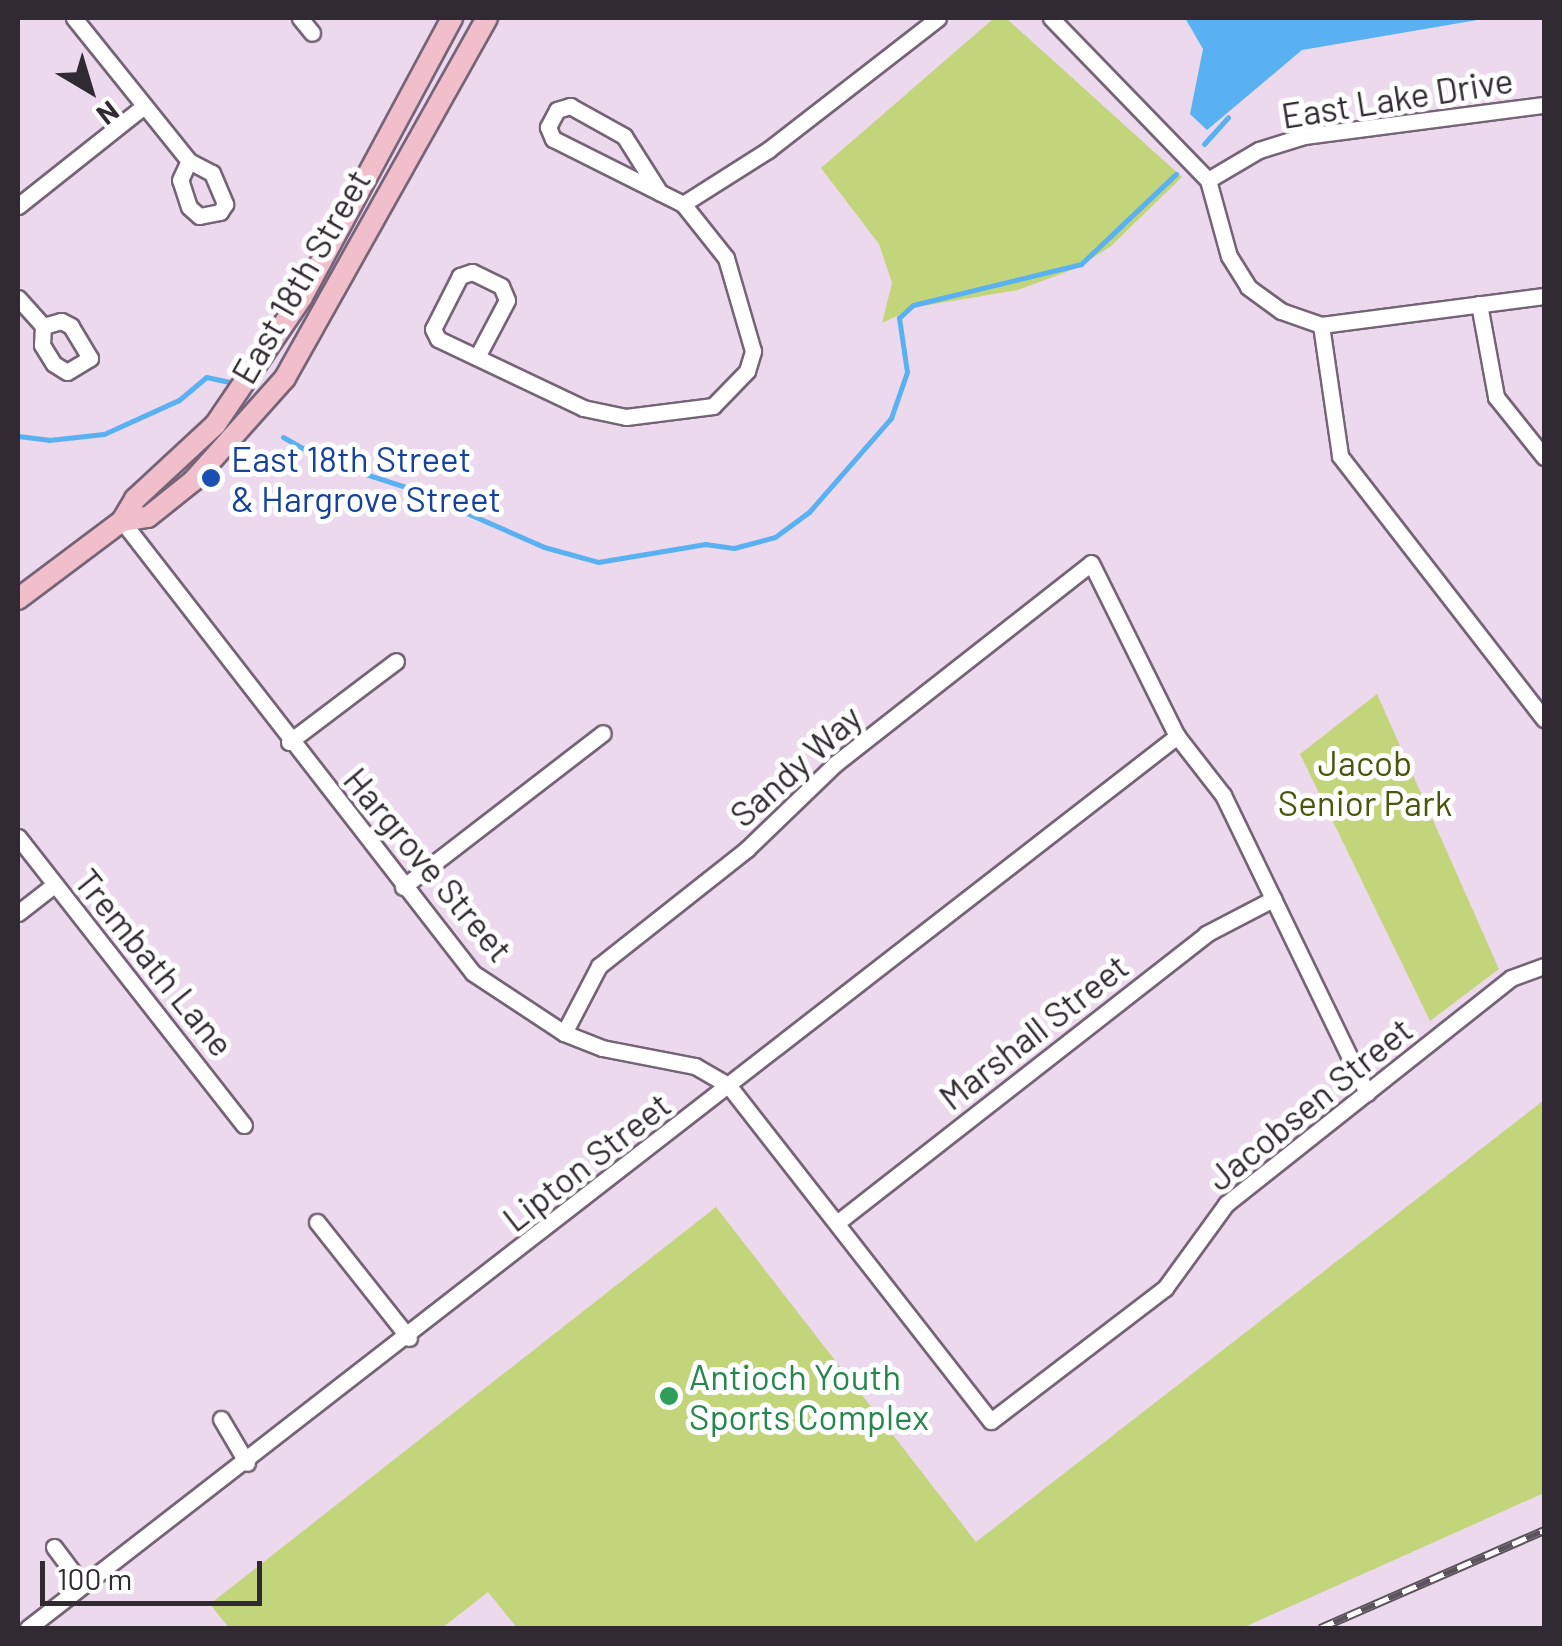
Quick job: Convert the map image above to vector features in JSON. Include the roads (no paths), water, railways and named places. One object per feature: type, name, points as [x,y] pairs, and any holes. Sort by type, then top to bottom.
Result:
[{"type":"main road","name":"East 18th Street","points":[[18,600],[122,521],[135,499],[215,425],[263,358],[452,18]]},
{"type":"main road","name":"East 18th Street","points":[[122,521],[148,517],[193,481],[284,378],[487,18]]},
{"type":"street","points":[[74,18],[189,160]]},
{"type":"street","points":[[300,18],[312,32]]},
{"type":"street","points":[[683,204],[768,150],[938,18]]},
{"type":"street","points":[[1051,18],[1208,180],[1229,256],[1248,287],[1282,311],[1321,325],[1544,296]]},
{"type":"street","name":"East Lake Drive","points":[[1208,180],[1259,150],[1304,136],[1544,105]]},
{"type":"street","points":[[18,206],[144,106]]},
{"type":"street","points":[[477,358],[506,300],[501,286],[472,272],[460,276],[433,329],[438,338],[477,358],[597,411],[626,417],[713,406],[747,372],[753,351],[726,258],[683,204],[660,193],[553,139],[548,126],[557,110],[570,106],[624,136],[660,193]]},
{"type":"street","points":[[18,298],[43,326]]},
{"type":"street","points":[[1479,304],[1496,396],[1544,457]]},
{"type":"street","points":[[1321,325],[1340,456],[1544,719]]},
{"type":"street","name":"Hargrove Street","points":[[122,521],[289,742],[473,974],[564,1033],[602,1048],[695,1066],[730,1086],[991,1421]]},
{"type":"street","name":"Sandy Way","points":[[564,1033],[599,966],[747,849],[835,764],[1091,563],[1177,736]]},
{"type":"street","points":[[289,742],[396,661]]},
{"type":"street","points":[[403,887],[603,733]]},
{"type":"street","points":[[1177,736],[1224,795],[1366,1093]]},
{"type":"street","name":"Lipton Street","points":[[28,1628],[81,1583],[409,1338],[1177,736]]},
{"type":"street","name":"Trembath Lane","points":[[18,838],[244,1125]]},
{"type":"street","points":[[18,913],[54,885]]},
{"type":"street","name":"Marshall Street","points":[[838,1222],[1206,934],[1273,899]]},
{"type":"street","name":"Jacobsen Street","points":[[991,1421],[1164,1288],[1226,1204],[1511,978],[1544,966]]},
{"type":"street","points":[[317,1222],[409,1338]]},
{"type":"street","points":[[221,1419],[247,1462]]},
{"type":"street","points":[[54,1547],[81,1583]]},
{"type":"water","points":[[1185,18],[1489,18],[1302,50],[1207,130],[1190,114],[1203,49]]},
{"type":"waterway","points":[[1204,144],[1228,117]]},
{"type":"waterway","points":[[283,437],[325,461],[412,489],[544,547],[598,562],[705,544],[734,548],[775,537],[809,512],[891,418],[907,372],[899,318],[913,305],[1081,264],[1176,174]]},
{"type":"waterway","points":[[18,436],[49,440],[104,434],[179,400],[206,377],[229,382]]},
{"type":"railway","points":[[1320,1628],[1544,1530]]},
{"type":"place","name":"East 18th Street & Hargrove Street","points":[[211,478]]},
{"type":"place","name":"Antioch Youth Sports Complex","points":[[669,1396]]},
{"type":"park label","name":"Jacob Senior Park","points":[[1365,782]]}]
